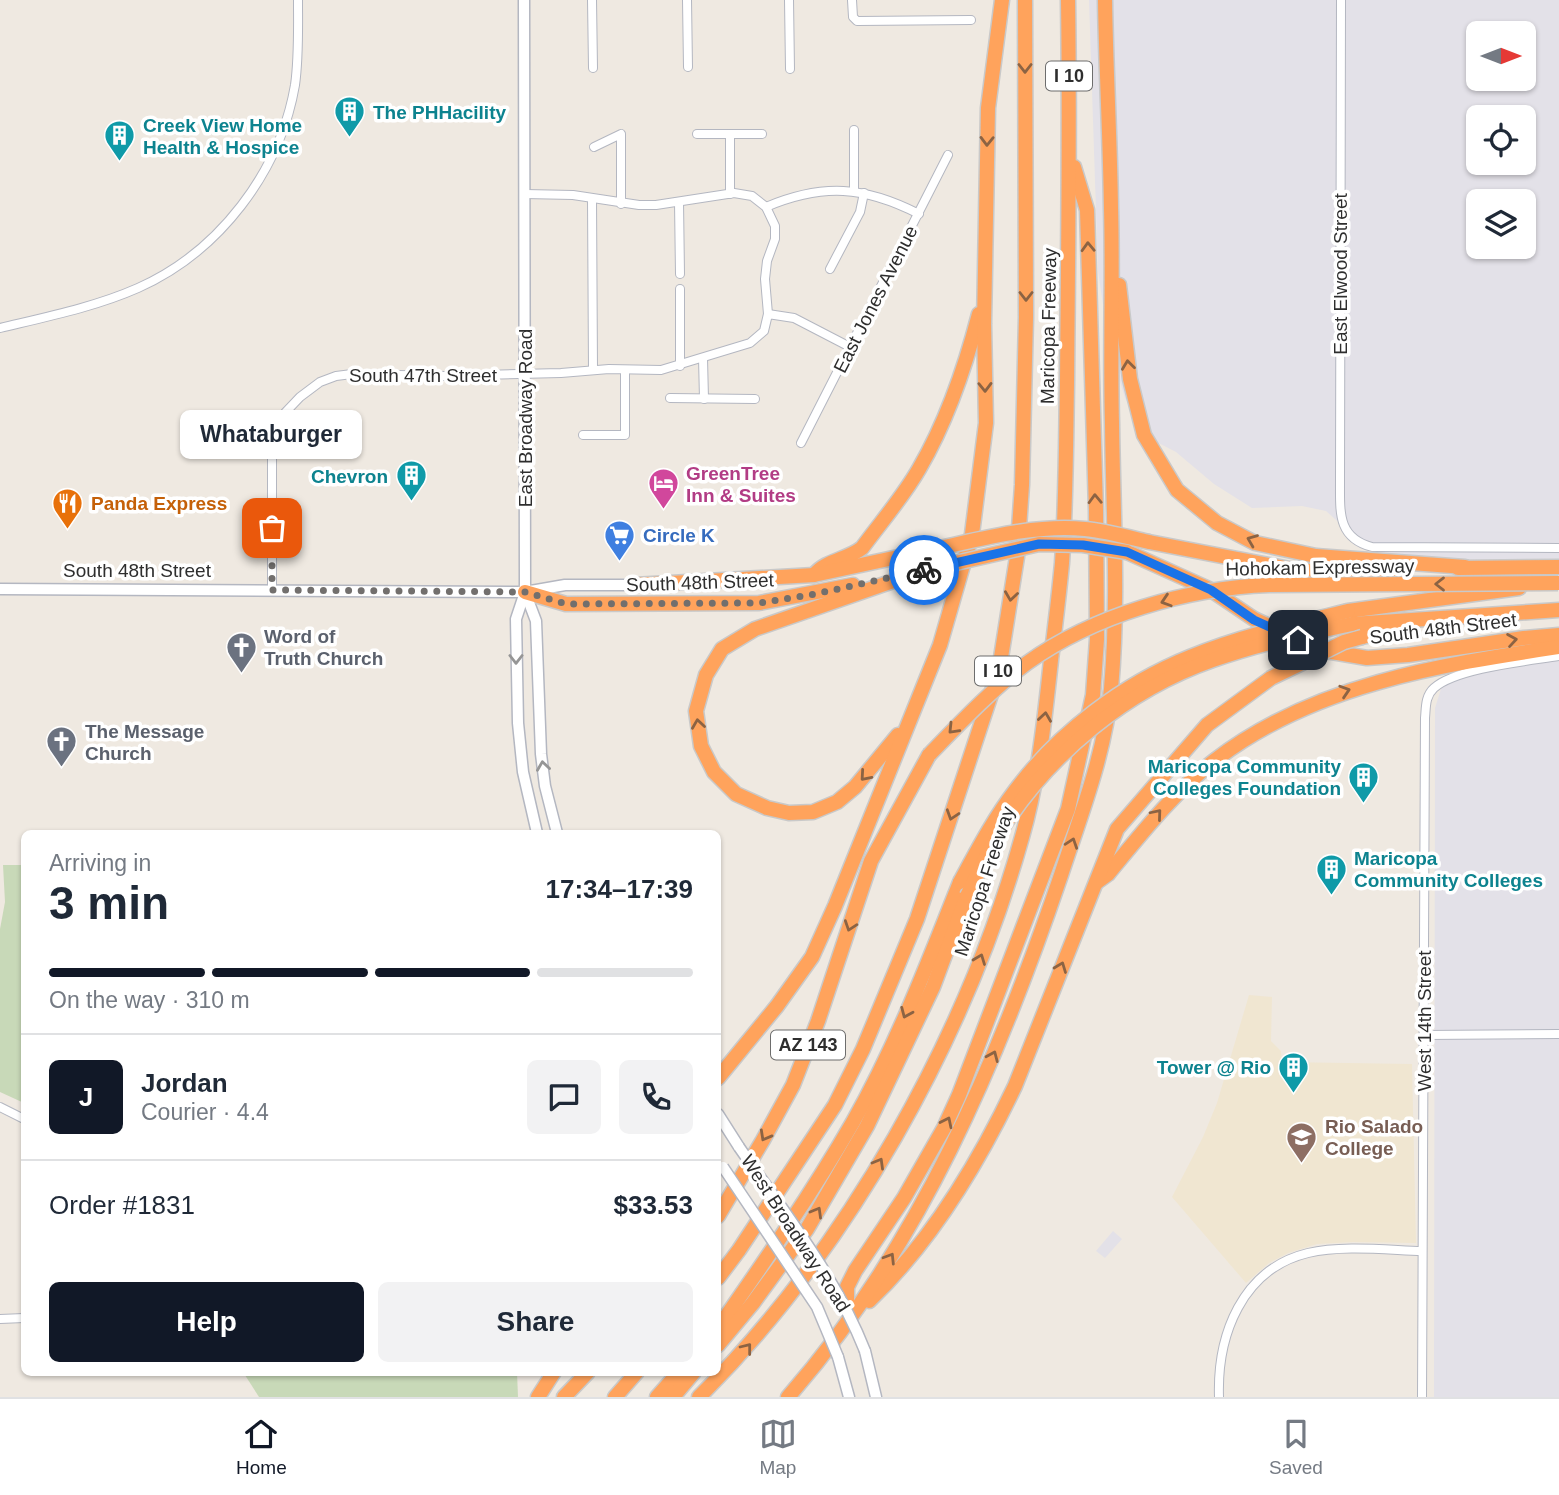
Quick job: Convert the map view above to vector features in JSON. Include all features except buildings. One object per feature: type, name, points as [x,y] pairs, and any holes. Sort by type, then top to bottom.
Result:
[{"type":"highway","points":[[721,1075],[777,1006],[812,957],[940,645],[972,534],[986,423],[988,108],[1002,0]]},
{"type":"highway","name":"Maricopa Freeway","points":[[721,1274],[835,1105],[863,1049],[917,919],[999,670],[1017,557],[1024,434],[1025,0]]},
{"type":"highway","name":"Maricopa Freeway","points":[[721,1376],[740,1357],[856,1201],[911,1108],[953,1024],[979,962],[1023,835],[1045,719],[1062,562],[1070,152],[1068,0]]},
{"type":"highway","points":[[788,1397],[820,1361],[850,1312],[907,1231],[963,1126],[1028,974],[1098,764],[1111,693],[1117,599],[1105,0]]},
{"type":"highway","points":[[850,1312],[847,1287],[855,1271],[904,1198],[960,1096],[1068,809],[1093,695],[1097,639],[1087,210],[1070,152]]},
{"type":"highway","points":[[1111,211],[1133,390],[1144,436],[1177,490],[1217,523],[1255,543],[1316,556],[1465,567]]},
{"type":"highway","points":[[814,575],[821,566],[852,556],[862,548],[918,471],[934,442],[964,368],[985,294]]},
{"type":"highway","name":"South 48th Street","points":[[634,585],[814,575],[995,536],[1042,529],[1086,529],[1295,570],[1349,574],[1465,567],[1559,567]]},
{"type":"highway","name":"South 48th Street","points":[[525,592],[566,604],[759,603],[815,594],[1039,544],[1083,545],[1127,552],[1211,590],[1254,620],[1320,650],[1367,658],[1559,635]]},
{"type":"highway","points":[[908,723],[855,787],[837,802],[813,812],[789,813],[767,808],[736,794],[714,772],[701,747],[696,711],[706,676],[722,649],[755,629],[925,570]]},
{"type":"highway","points":[[721,1341],[807,1229],[867,1126],[933,987],[984,836],[1016,790],[1077,726],[1137,684],[1189,657],[1249,636],[1349,611],[1558,583]]},
{"type":"highway","name":"Hohokam Expressway","points":[[721,1211],[793,1085],[818,1021],[871,861],[929,755],[980,702],[1028,663],[1089,626],[1183,595],[1229,586],[1558,583]]},
{"type":"highway","points":[[721,1324],[799,1209],[853,1121],[890,1049],[964,889],[1001,830],[1048,768],[1092,727],[1151,688],[1210,661],[1272,641],[1352,624],[1559,610]]},
{"type":"highway","points":[[850,1312],[892,1279],[936,1223],[995,1127],[1117,829],[1207,725],[1271,678],[1344,642],[1459,616]]},
{"type":"highway","points":[[1096,883],[1108,874],[1164,806],[1213,762],[1260,729],[1318,700],[1353,689],[1427,670],[1559,647]]},
{"type":"highway","points":[[721,1059],[752,1036]]},
{"type":"highway","points":[[538,1397],[551,1376]]},
{"type":"highway","points":[[564,1397],[584,1376]]},
{"type":"highway","points":[[614,1397],[633,1376]]},
{"type":"highway","points":[[657,1397],[675,1376]]},
{"type":"highway","points":[[673,1397],[691,1376]]},
{"type":"highway","name":"Maricopa Freeway","points":[[699,1397],[721,1376]]},
{"type":"main road","name":"East Broadway Road","points":[[524,0],[525,592],[516,619],[518,723],[523,772],[536,830]]},
{"type":"main road","name":"South 48th Street","points":[[0,589],[525,592],[565,585],[634,585]]},
{"type":"main road","points":[[525,592],[536,621],[541,754],[545,786],[556,830]]},
{"type":"main road","name":"West Broadway Road","points":[[721,1119],[850,1312],[865,1351],[876,1397]]},
{"type":"main road","points":[[721,1164],[817,1307],[838,1357],[849,1397]]},
{"type":"street","points":[[0,328],[69,311],[137,289],[188,259],[227,224],[258,183],[285,124],[297,70],[298,0]]},
{"type":"street","points":[[592,0],[593,68]]},
{"type":"street","points":[[687,0],[688,67]]},
{"type":"street","points":[[789,0],[790,69]]},
{"type":"street","points":[[852,0],[855,19],[971,20]]},
{"type":"street","name":"East Elwood Street","points":[[1341,0],[1340,510],[1343,525],[1357,541],[1372,547],[1559,548]]},
{"type":"street","points":[[854,130],[854,191]]},
{"type":"street","points":[[594,147],[621,134],[621,204]]},
{"type":"street","points":[[697,134],[762,134]]},
{"type":"street","points":[[730,134],[730,194]]},
{"type":"street","name":"East Jones Avenue","points":[[801,443],[948,155]]},
{"type":"street","points":[[766,207],[809,192],[854,191],[890,200],[919,214]]},
{"type":"street","points":[[830,269],[860,212],[864,193]]},
{"type":"street","points":[[525,194],[563,194],[621,204],[648,205],[730,194],[747,195],[766,207],[772,216],[775,230],[765,272],[768,314],[794,318],[850,347]]},
{"type":"street","points":[[592,199],[593,370]]},
{"type":"street","points":[[679,202],[680,274]]},
{"type":"street","points":[[680,289],[680,366]]},
{"type":"street","name":"South 47th Street","points":[[272,590],[272,443],[280,418],[300,397],[320,382],[343,375],[445,376],[654,370],[680,366],[754,341],[766,327],[768,314]]},
{"type":"street","points":[[703,358],[704,399]]},
{"type":"street","points":[[583,435],[625,435],[625,370]]},
{"type":"street","points":[[670,398],[755,399]]},
{"type":"street","name":"West 14th Street","points":[[1422,1397],[1427,697],[1433,689],[1458,675],[1559,656]]},
{"type":"street","points":[[1425,1035],[1559,1034]]},
{"type":"street","points":[[0,1107],[21,1118]]},
{"type":"street","points":[[1219,1397],[1220,1363],[1231,1320],[1249,1290],[1261,1278],[1293,1258],[1310,1253],[1422,1251]]},
{"type":"street","points":[[0,1319],[21,1318]]},
{"type":"shaded area","points":[[1089,0],[1559,0],[1559,561],[1444,562],[1380,559],[1326,511],[1302,506],[1252,508],[1214,484],[1176,452],[1145,436],[1125,398],[1109,345],[1098,271]]},
{"type":"shaded area","points":[[1559,648],[1559,1397],[1434,1397],[1435,708],[1441,689],[1461,673]]},
{"type":"shaded area","name":"Rio Salado College","points":[[1249,995],[1272,997],[1271,1041],[1281,1051],[1282,1062],[1412,1064],[1416,1243],[1317,1244],[1288,1253],[1269,1263],[1246,1283],[1172,1197],[1217,1103]]},
{"type":"shaded area","points":[[1113,1231],[1122,1239],[1105,1258],[1096,1251]]},
{"type":"green space","points":[[3,865],[21,865],[21,1102],[0,1092],[0,929],[5,902]]},
{"type":"green space","points":[[246,1376],[517,1376],[518,1397],[259,1397]]},
{"type":"way so far","points":[[272,528],[272,590],[525,592],[566,604],[759,603],[815,594],[924,570]]},
{"type":"place","name":"The PHHacility","points":[[350,139]]},
{"type":"place","name":"Creek View Home Health & Hospice","points":[[120,163]]},
{"type":"place","name":"Chevron","points":[[411,503]]},
{"type":"place","name":"GreenTree Inn & Suites","points":[[663,511]]},
{"type":"place","name":"Whataburger","points":[[272,528]]},
{"type":"place","name":"Panda Express","points":[[68,530]]},
{"type":"place","name":"Circle K","points":[[620,562]]},
{"type":"place","name":"Word of Truth Church","points":[[241,674]]},
{"type":"place","name":"The Message Church","points":[[62,769]]},
{"type":"place","name":"Maricopa Community Colleges Foundation","points":[[1364,804]]},
{"type":"place","name":"Maricopa Community Colleges","points":[[1331,896]]},
{"type":"place","name":"Tower @ Rio","points":[[1294,1094]]},
{"type":"place","name":"Rio Salado College","points":[[1302,1164]]},
{"type":"route","points":[[924,570],[1039,544],[1083,545],[1127,552],[1211,590],[1254,620],[1298,640]]}]
